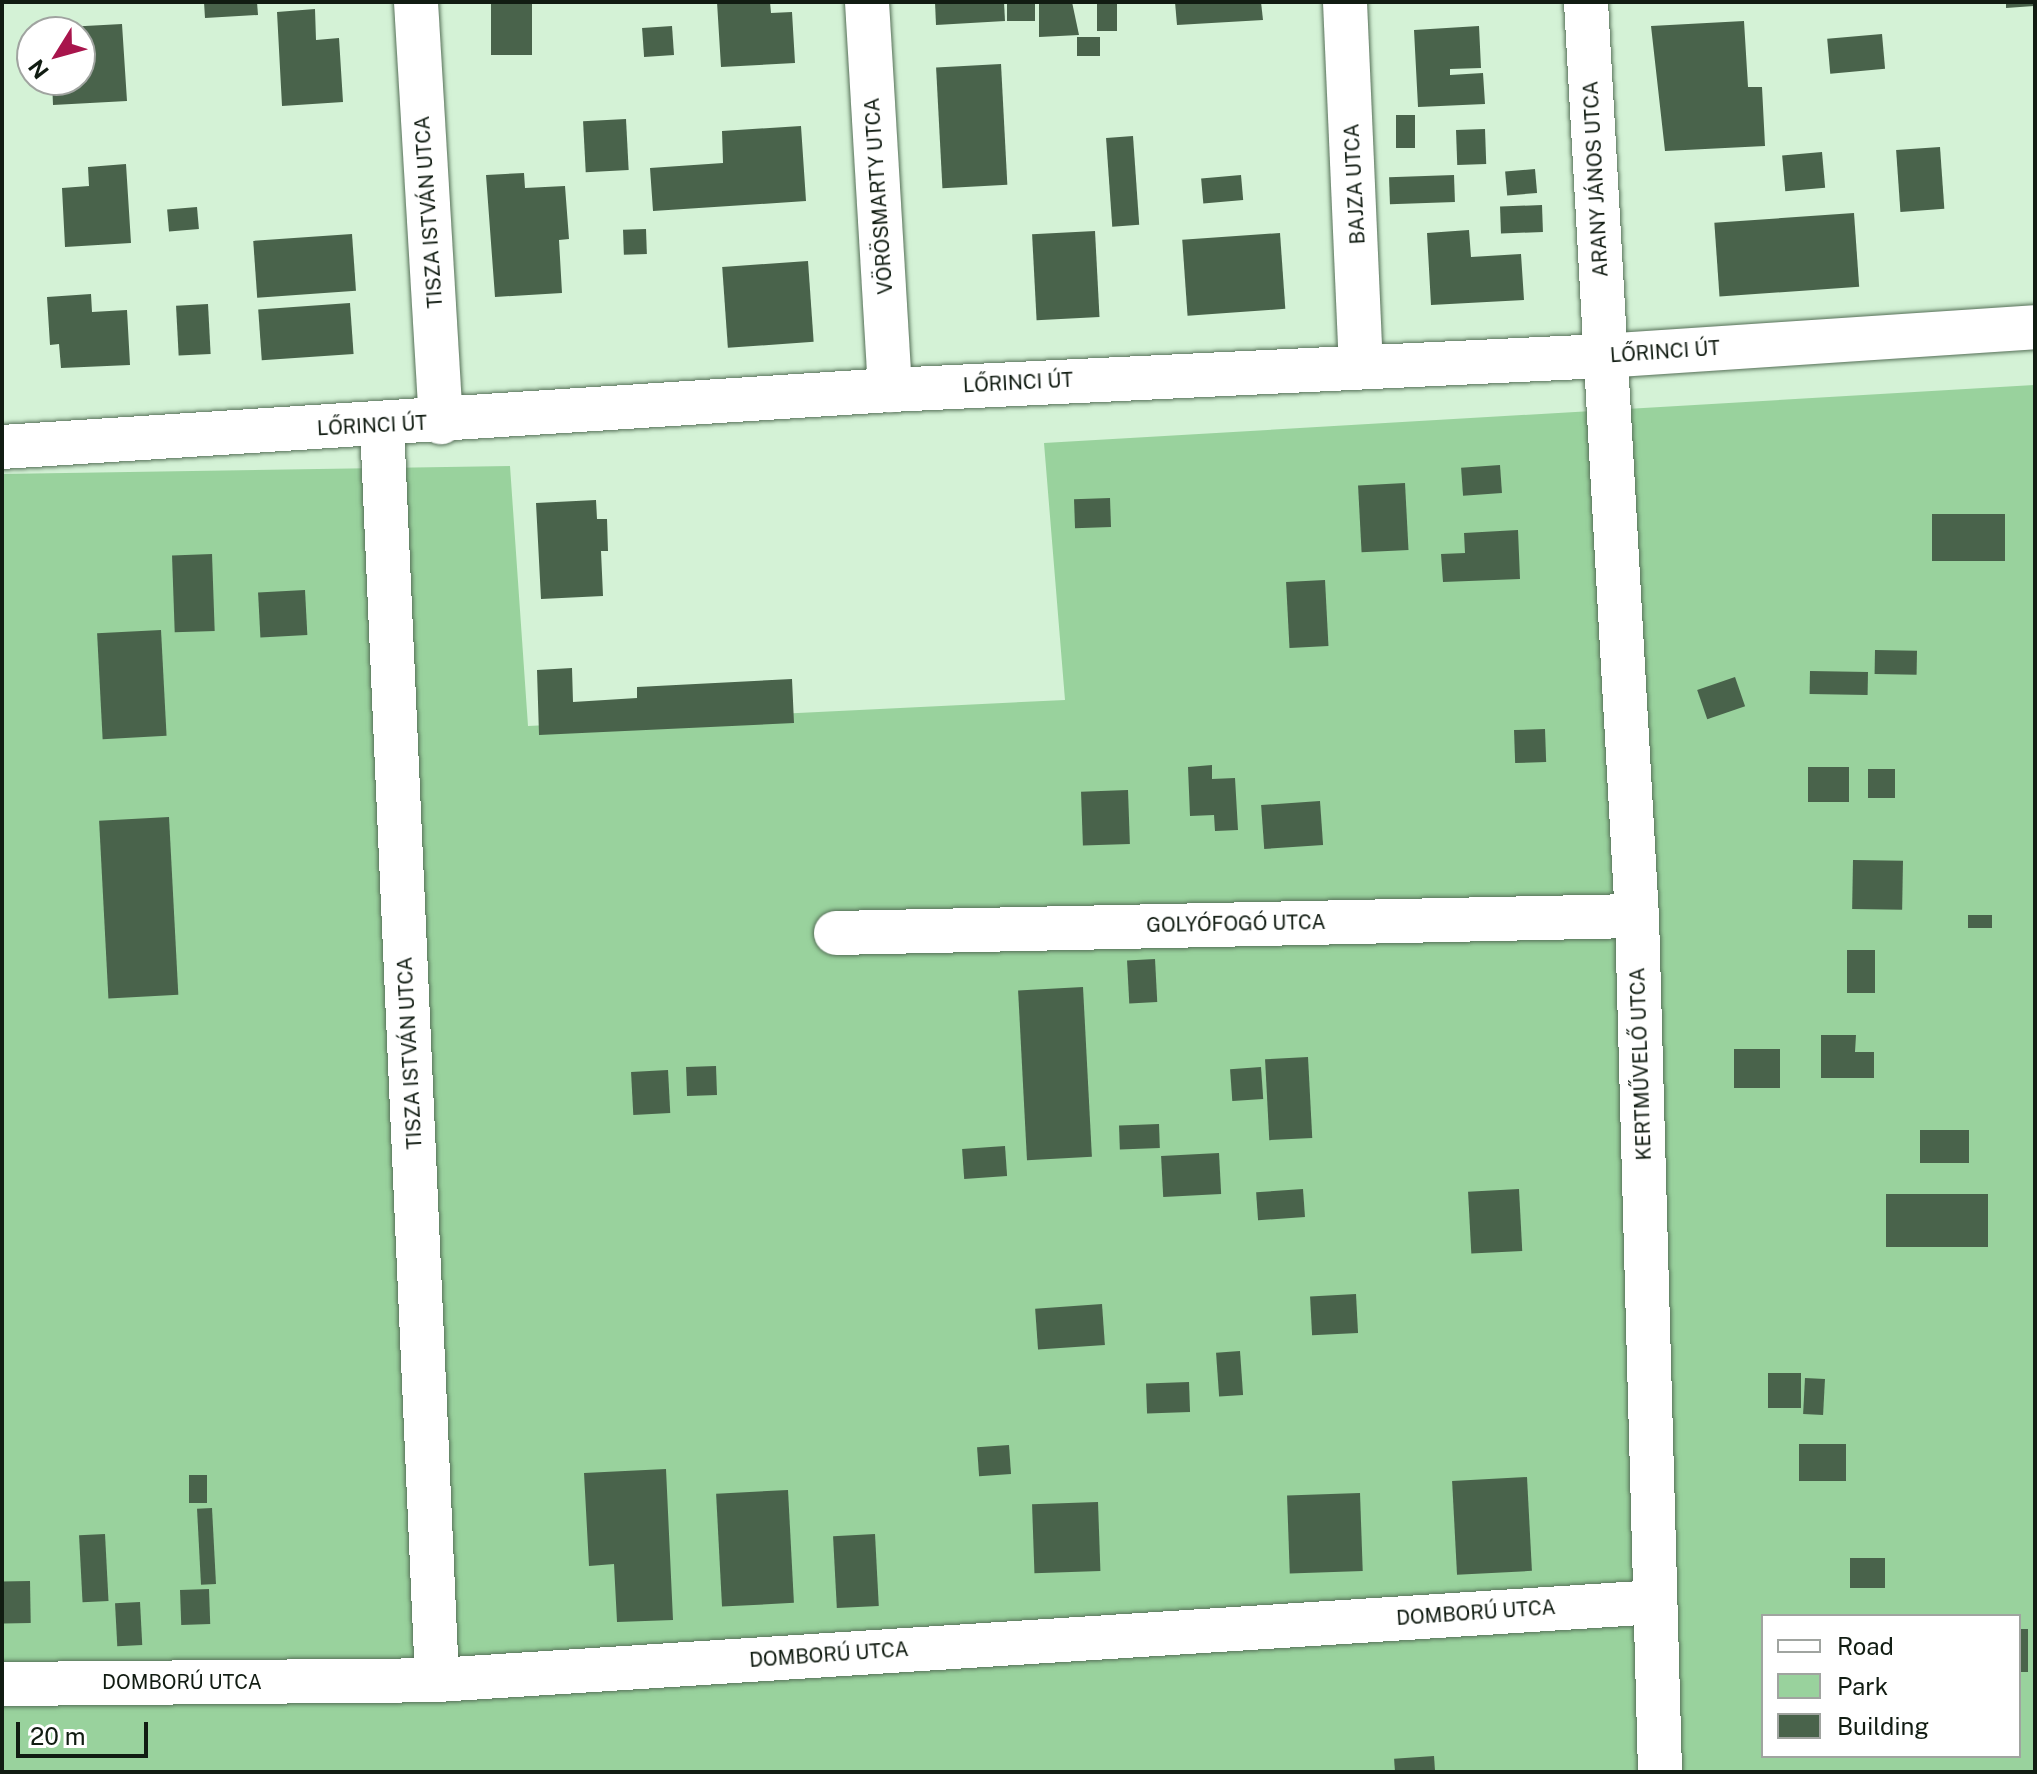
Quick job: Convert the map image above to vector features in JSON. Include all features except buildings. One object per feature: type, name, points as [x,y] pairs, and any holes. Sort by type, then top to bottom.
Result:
[{"type":"street","name":"TISZA ISTVÁN UTCA","points":[[416,2],[441,422]]},
{"type":"street","name":"VÖRÖSMARTY UTCA","points":[[867,2],[890,390]]},
{"type":"street","name":"BAJZA UTCA","points":[[1345,2],[1361,365]]},
{"type":"street","name":"ARANY JÁNOS UTCA","points":[[1586,2],[1602,356]]},
{"type":"street","name":"LŐRINCI ÚT","points":[[2,447],[441,422],[890,390],[1361,365],[1602,356],[2035,327]]},
{"type":"street","name":"KERTMŰVELŐ UTCA","points":[[1602,356],[1637,916],[1660,1772]]},
{"type":"street","name":"TISZA ISTVÁN UTCA","points":[[382,425],[437,1680]]},
{"type":"street","name":"GOLYÓFOGÓ UTCA","points":[[836,933],[1637,916]]},
{"type":"street","name":"DOMBORÚ UTCA","points":[[2,1684],[437,1680],[1655,1602]]},
{"type":"green space","points":[[2035,385],[2035,1772],[2,1772],[2,474],[510,466],[528,726],[1065,700],[1044,443]]}]
